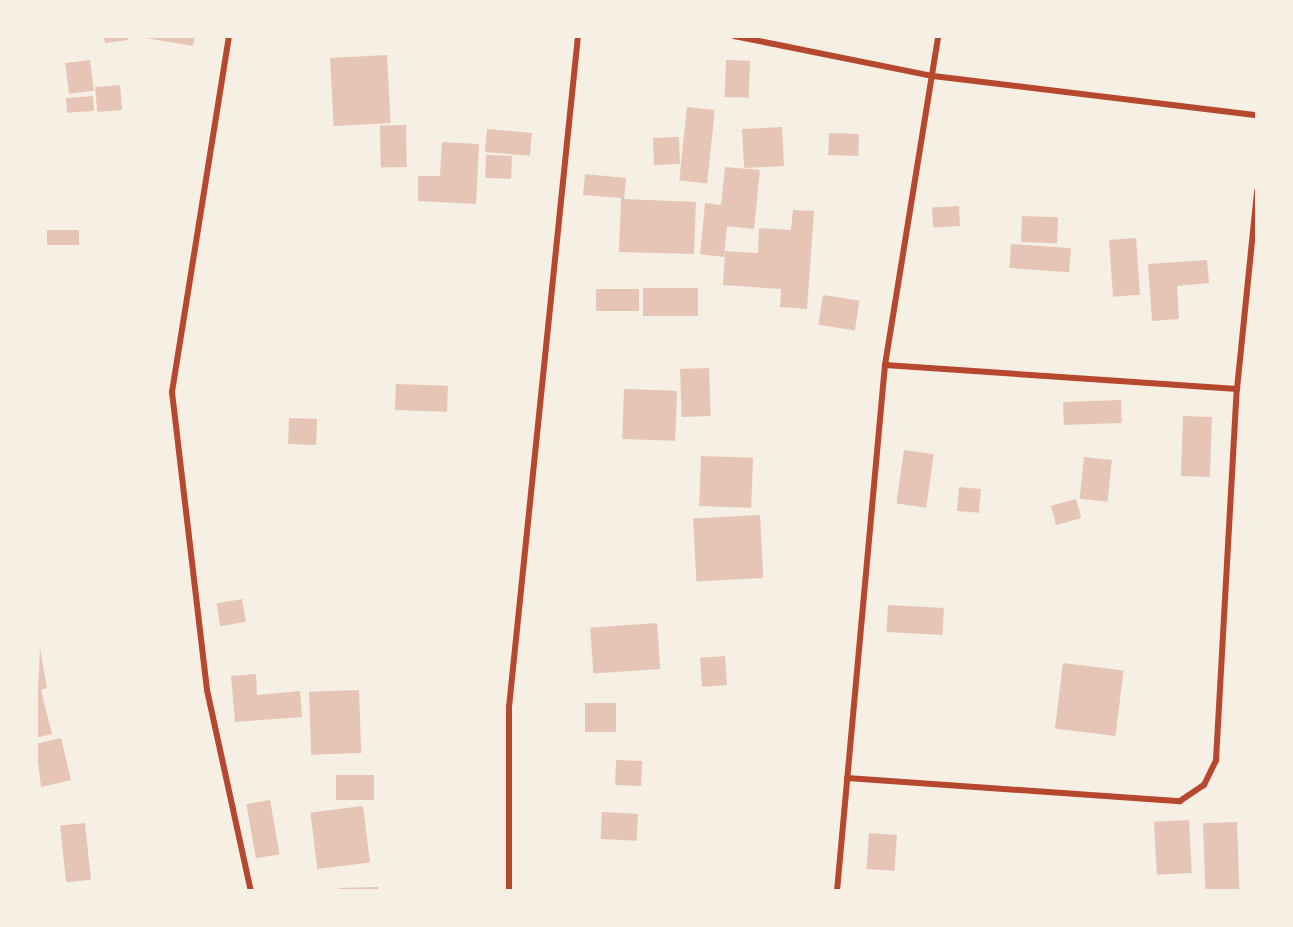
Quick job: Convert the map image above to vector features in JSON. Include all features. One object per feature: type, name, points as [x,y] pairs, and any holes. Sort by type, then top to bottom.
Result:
[{"type":"street","points":[[228,36],[172,392],[207,690],[251,891]]},
{"type":"street","points":[[509,891],[508,707],[578,36]]},
{"type":"street","points":[[734,36],[933,76],[1257,115]]},
{"type":"street","points":[[837,891],[885,364],[938,36]]},
{"type":"street","points":[[847,778],[1180,801],[1204,785],[1216,760],[1237,389],[1257,191]]},
{"type":"street","points":[[885,364],[1237,389]]},
{"type":"building","points":[[104,36],[127,36],[128,40],[105,43]]},
{"type":"building","points":[[134,36],[195,36],[193,46]]},
{"type":"building","points":[[387,55],[391,123],[334,126],[330,58]]},
{"type":"building","points":[[90,60],[94,91],[69,94],[65,63]]},
{"type":"building","points":[[726,60],[750,61],[749,98],[725,97]]},
{"type":"building","points":[[120,85],[122,110],[97,112],[95,87]]},
{"type":"building","points":[[93,96],[94,111],[67,113],[66,98]]},
{"type":"building","points":[[687,107],[715,110],[707,184],[679,181]]},
{"type":"building","points":[[380,125],[406,125],[407,167],[381,167]]},
{"type":"building","points":[[782,127],[784,166],[744,168],[742,129]]},
{"type":"building","points":[[487,129],[532,133],[530,156],[485,152]]},
{"type":"building","points":[[829,133],[859,134],[858,156],[828,155]]},
{"type":"building","points":[[679,137],[680,164],[654,165],[653,138]]},
{"type":"building","points":[[442,142],[479,144],[476,204],[418,201],[418,176],[440,176]]},
{"type":"building","points":[[486,155],[512,156],[511,179],[485,178]]},
{"type":"building","points":[[725,167],[760,170],[754,229],[727,226],[724,257],[700,254],[705,203],[721,205]]},
{"type":"building","points":[[585,174],[626,178],[624,199],[696,202],[694,254],[619,252],[621,198],[583,195]]},
{"type":"building","points":[[959,206],[960,226],[933,227],[932,207]]},
{"type":"building","points":[[793,210],[814,211],[807,309],[780,307],[781,289],[723,285],[725,251],[758,253],[759,228],[791,230]]},
{"type":"building","points":[[1022,216],[1058,217],[1057,243],[1021,242]]},
{"type":"building","points":[[47,230],[79,230],[79,245],[47,245]]},
{"type":"building","points":[[1136,238],[1140,295],[1113,297],[1109,240]]},
{"type":"building","points":[[1011,244],[1071,248],[1069,272],[1009,268]]},
{"type":"building","points":[[1207,260],[1209,283],[1177,286],[1179,319],[1152,321],[1148,264]]},
{"type":"building","points":[[643,288],[698,288],[698,316],[643,316]]},
{"type":"building","points":[[596,289],[639,289],[639,311],[596,311]]},
{"type":"building","points":[[823,295],[860,301],[855,330],[818,325]]},
{"type":"building","points":[[709,368],[711,416],[682,417],[680,369]]},
{"type":"building","points":[[396,384],[448,386],[447,412],[395,410]]},
{"type":"building","points":[[624,389],[677,391],[675,441],[622,439]]},
{"type":"building","points":[[1121,400],[1122,423],[1064,425],[1063,402]]},
{"type":"building","points":[[1183,416],[1212,417],[1210,477],[1181,476]]},
{"type":"building","points":[[289,418],[317,419],[316,445],[288,444]]},
{"type":"building","points":[[904,450],[934,454],[926,508],[896,503]]},
{"type":"building","points":[[701,456],[753,458],[751,508],[699,506]]},
{"type":"building","points":[[1084,457],[1112,460],[1107,502],[1080,499]]},
{"type":"building","points":[[959,487],[981,489],[979,513],[957,511]]},
{"type":"building","points":[[1076,499],[1081,518],[1056,525],[1051,506]]},
{"type":"building","points":[[760,515],[763,578],[696,581],[693,519]]},
{"type":"building","points":[[242,599],[246,622],[220,626],[216,604]]},
{"type":"building","points":[[888,605],[944,608],[943,635],[887,632]]},
{"type":"building","points":[[657,623],[660,669],[593,674],[590,628]]},
{"type":"building","points":[[40,648],[47,688],[41,690],[52,734],[36,738]]},
{"type":"building","points":[[725,656],[727,685],[702,687],[700,658]]},
{"type":"building","points":[[1063,663],[1124,670],[1116,736],[1055,729]]},
{"type":"building","points":[[256,674],[257,695],[300,691],[302,717],[235,722],[231,676]]},
{"type":"building","points":[[359,690],[361,753],[311,755],[309,692]]},
{"type":"building","points":[[585,703],[616,703],[616,732],[585,732]]},
{"type":"building","points":[[61,738],[71,780],[41,787],[36,744]]},
{"type":"building","points":[[616,760],[642,761],[641,786],[615,785]]},
{"type":"building","points":[[336,775],[374,775],[374,800],[336,800]]},
{"type":"building","points":[[270,800],[280,854],[256,858],[246,804]]},
{"type":"building","points":[[363,806],[370,863],[317,869],[310,812]]},
{"type":"building","points":[[602,812],[638,814],[637,841],[601,839]]},
{"type":"building","points":[[1189,820],[1192,873],[1157,875],[1154,822]]},
{"type":"building","points":[[1237,822],[1239,891],[1205,891],[1203,823]]},
{"type":"building","points":[[85,823],[91,880],[66,882],[60,826]]},
{"type":"building","points":[[869,833],[897,835],[894,871],[866,869]]},
{"type":"building","points":[[378,887],[378,891],[339,891],[339,888]]}]
